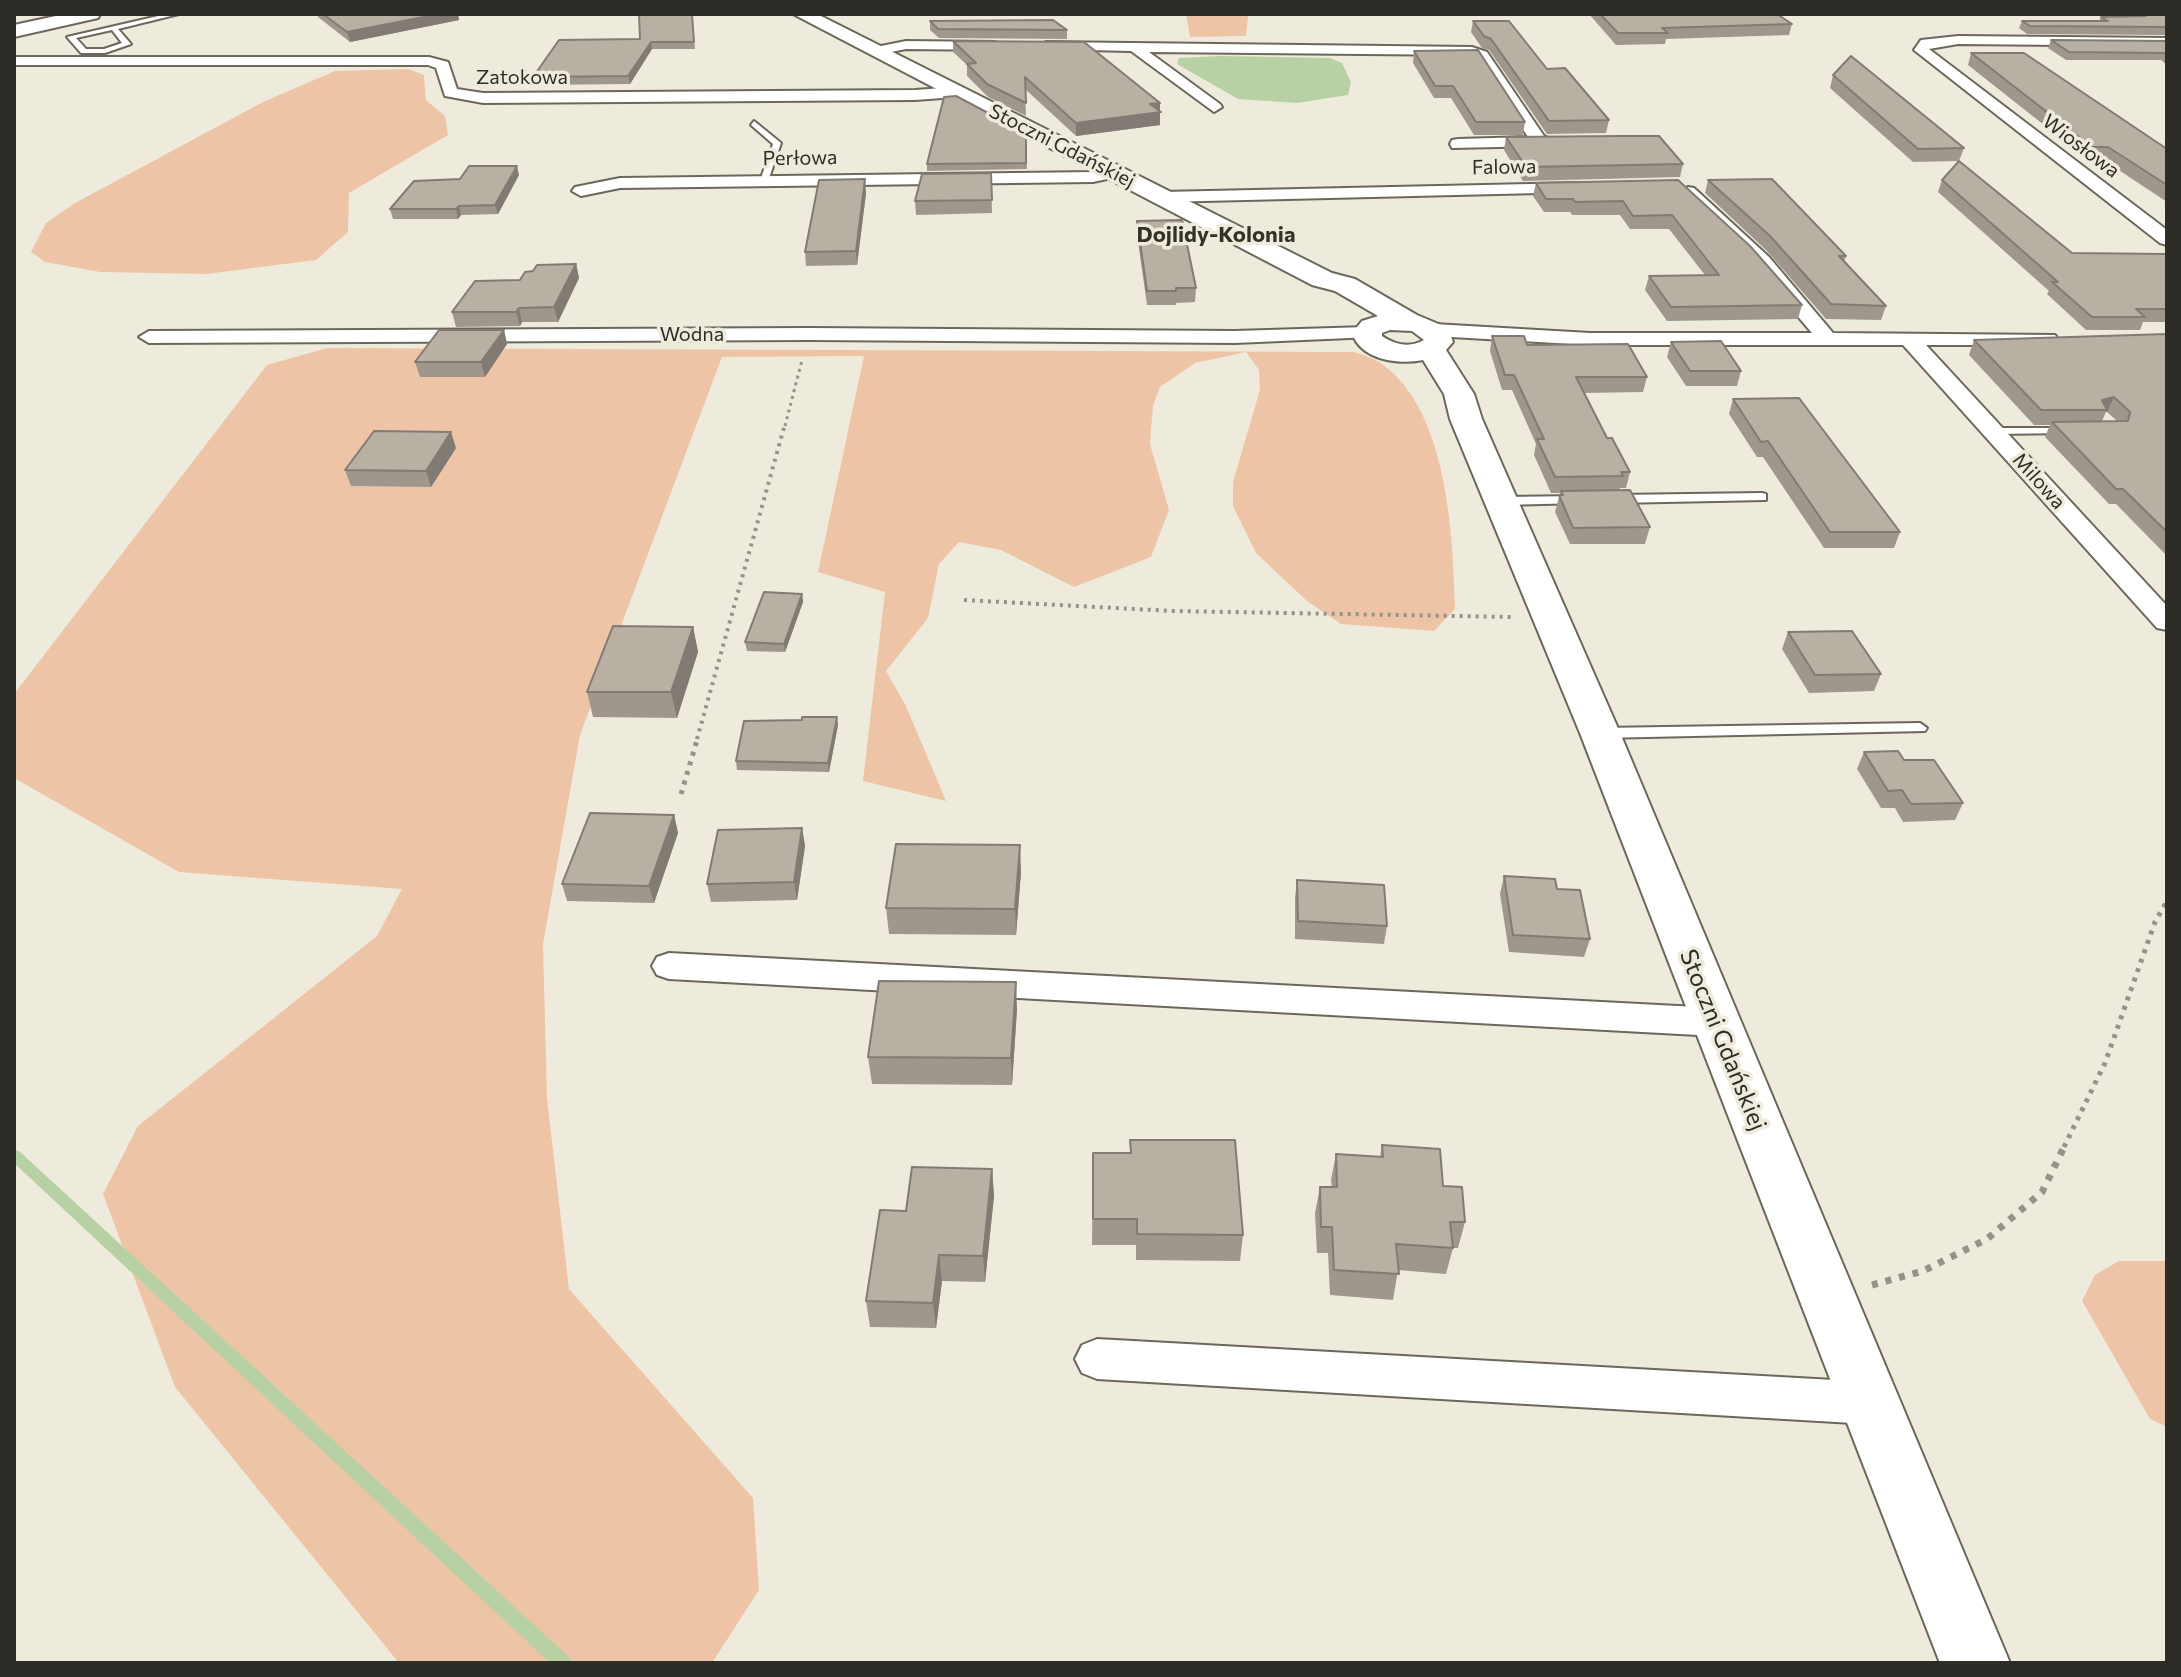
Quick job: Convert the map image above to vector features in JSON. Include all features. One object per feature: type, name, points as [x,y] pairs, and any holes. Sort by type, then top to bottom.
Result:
[{"type":"main road","points":[[14,31],[91,14]]},
{"type":"main road","name":"Stoczni Gdańskiej","points":[[802,14],[1322,279],[1345,285],[1428,336],[1459,394],[1466,419],[1600,733],[1975,1663]]},
{"type":"main road","name":"Stoczni Gdańskiej","points":[[1322,279],[1379,339],[1466,419]]},
{"type":"main road","points":[[1379,339],[1428,336]]},
{"type":"street","name":"Wiosłowa","points":[[2167,42],[1958,40],[1926,43],[1921,50],[2167,239]]},
{"type":"street","points":[[876,51],[906,45],[1472,51],[1482,55],[1539,141]]},
{"type":"street","points":[[1134,47],[1214,107]]},
{"type":"street","name":"Zatokowa","points":[[14,61],[429,61],[443,65],[450,93],[483,98],[915,95],[956,92]]},
{"type":"street","points":[[1458,144],[1571,141]]},
{"type":"street","name":"Perłowa","points":[[581,191],[620,183],[1093,177],[1115,172]]},
{"type":"street","points":[[1664,185],[1680,185],[1740,236],[1800,302],[1828,340]]},
{"type":"street","name":"Falowa","points":[[1162,197],[1602,187]]},
{"type":"street","name":"Wodna","points":[[149,337],[809,334],[1235,337],[1280,343],[1379,339]]},
{"type":"street","points":[[1428,336],[2076,339]]},
{"type":"street","name":"Milowa","points":[[1910,340],[2167,622]]},
{"type":"street","points":[[669,966],[1716,1022]]},
{"type":"street","points":[[1097,1359],[1870,1403]]},
{"type":"lane","points":[[114,28],[127,44],[113,50],[84,51],[71,37],[176,14]]},
{"type":"lane","points":[[754,123],[777,143],[764,181]]},
{"type":"lane","points":[[1994,431],[2086,431]]},
{"type":"lane","points":[[1609,499],[1762,497]]},
{"type":"lane","points":[[1502,501],[1594,500]]},
{"type":"lane","points":[[1600,733],[1920,728]]},
{"type":"path","points":[[681,794],[755,541],[809,334]]},
{"type":"path","points":[[964,600],[1173,611],[1552,618]]},
{"type":"path","points":[[1824,1293],[1849,1291],[1923,1271],[1987,1239],[2042,1192],[2105,1063],[2155,922],[2167,901]]},
{"type":"shaded area","points":[[1186,14],[1536,14],[1248,16],[1246,36],[1190,37]]},
{"type":"shaded area","points":[[1179,58],[1330,58],[1342,63],[1351,82],[1348,95],[1297,103],[1238,99],[1177,64]]},
{"type":"shaded area","points":[[408,69],[424,75],[426,100],[445,116],[448,135],[349,193],[348,232],[316,260],[206,274],[100,272],[45,262],[31,252],[46,223],[75,203],[263,102],[335,71]]},
{"type":"shaded area","points":[[327,348],[1354,352],[1379,362],[1404,385],[1421,412],[1434,443],[1448,512],[1455,609],[1434,631],[1341,624],[1307,601],[1256,553],[1233,506],[1233,482],[1260,390],[1259,370],[1246,352],[1195,363],[1160,387],[1153,405],[1150,444],[1169,510],[1151,557],[1074,587],[1001,550],[959,542],[939,564],[928,618],[886,671],[906,706],[946,801],[863,781],[885,592],[818,572],[864,356],[722,357],[580,735],[543,944],[547,1098],[569,1289],[753,1498],[759,1590],[712,1663],[399,1663],[175,1387],[103,1194],[138,1126],[377,936],[402,889],[179,872],[14,778],[14,694],[267,365]]},
{"type":"shaded area","points":[[2119,1261],[2167,1261],[2167,1427],[2150,1419],[2082,1301],[2095,1275]]},
{"type":"building","points":[[323,14],[439,14],[347,32]]},
{"type":"building","points":[[639,14],[692,14],[694,42],[651,42],[628,76],[533,77],[559,40],[640,39]]},
{"type":"building","points":[[1600,14],[1777,14],[1792,24],[1662,28],[1668,33],[1618,33]]},
{"type":"building","points":[[2142,14],[2167,14],[2167,27],[2030,26],[2022,21],[2108,21],[2101,17],[2146,16]]},
{"type":"building","points":[[1053,20],[1067,30],[938,29],[930,21]]},
{"type":"building","points":[[1473,21],[1509,21],[1547,69],[1565,68],[1609,120],[1549,121],[1491,39],[1484,36]]},
{"type":"building","points":[[2051,40],[2167,41],[2167,55],[2069,52]]},
{"type":"building","points":[[953,41],[1084,42],[1160,103],[1150,104],[1161,112],[1076,123],[1025,77],[1026,103],[987,84],[967,64],[976,63]]},
{"type":"building","points":[[1478,50],[1525,122],[1476,122],[1453,86],[1435,86],[1414,51]]},
{"type":"building","points":[[1971,53],[2024,53],[2167,149],[2167,185],[2108,147],[2092,147]]},
{"type":"building","points":[[1851,56],[1964,148],[1918,149],[1833,75]]},
{"type":"building","points":[[956,96],[1026,133],[1026,163],[927,164],[944,97]]},
{"type":"building","points":[[1659,136],[1683,164],[1526,167],[1506,137]]},
{"type":"building","points":[[1959,161],[2072,253],[2167,254],[2167,309],[2136,309],[2145,317],[2092,317],[2052,282],[2058,282],[1942,180]]},
{"type":"building","points":[[469,166],[517,166],[495,205],[459,206],[456,209],[390,209],[414,181],[460,179]]},
{"type":"building","points":[[991,173],[992,200],[915,201],[922,174]]},
{"type":"building","points":[[865,179],[856,251],[805,252],[819,180]]},
{"type":"building","points":[[1772,179],[1846,256],[1839,256],[1886,306],[1831,304],[1770,236],[1708,180]]},
{"type":"building","points":[[1678,180],[1750,246],[1802,305],[1671,307],[1649,276],[1719,275],[1672,215],[1633,216],[1623,201],[1546,199],[1536,183]]},
{"type":"building","points":[[1182,220],[1196,288],[1147,291],[1137,221]]},
{"type":"building","points":[[576,264],[554,307],[519,308],[516,312],[452,312],[475,281],[520,280],[525,272],[533,271],[537,265]]},
{"type":"building","points":[[439,330],[504,330],[481,362],[415,362]]},
{"type":"building","points":[[2167,334],[2167,532],[2123,489],[2116,489],[2052,422],[2128,421],[2130,412],[2114,397],[2102,400],[2107,410],[2041,410],[1974,340]]},
{"type":"building","points":[[1492,336],[1524,336],[1527,345],[1628,344],[1647,377],[1576,377],[1607,438],[1612,438],[1630,472],[1621,472],[1623,476],[1555,477],[1537,439],[1544,439],[1514,375],[1505,375]]},
{"type":"building","points":[[1721,341],[1741,371],[1690,371],[1671,342]]},
{"type":"building","points":[[1799,398],[1900,532],[1830,532],[1768,441],[1761,442],[1733,399]]},
{"type":"building","points":[[374,431],[451,432],[426,471],[345,470]]},
{"type":"building","points":[[1630,490],[1650,527],[1573,528],[1559,495],[1563,495],[1561,491]]},
{"type":"building","points":[[764,592],[802,594],[784,644],[745,642]]},
{"type":"building","points":[[613,626],[693,627],[671,692],[587,692]]},
{"type":"building","points":[[1852,631],[1881,674],[1815,675],[1788,632]]},
{"type":"building","points":[[802,717],[837,717],[828,763],[736,761],[744,721],[802,720]]},
{"type":"building","points":[[1898,751],[1904,760],[1934,760],[1963,803],[1911,804],[1902,790],[1888,791],[1864,752]]},
{"type":"building","points":[[590,813],[674,815],[649,886],[562,884]]},
{"type":"building","points":[[802,828],[794,882],[707,884],[718,830]]},
{"type":"building","points":[[896,844],[1020,845],[1015,909],[886,908]]},
{"type":"building","points":[[1504,876],[1555,879],[1557,889],[1580,890],[1590,939],[1513,935]]},
{"type":"building","points":[[1297,880],[1384,885],[1387,926],[1298,921]]},
{"type":"building","points":[[879,981],[1016,982],[1011,1058],[868,1057]]},
{"type":"building","points":[[1130,1140],[1235,1140],[1243,1235],[1137,1234],[1137,1219],[1093,1219],[1093,1153],[1131,1153]]},
{"type":"building","points":[[1382,1145],[1440,1149],[1443,1186],[1462,1187],[1465,1222],[1450,1222],[1453,1248],[1396,1244],[1399,1274],[1334,1270],[1332,1227],[1321,1227],[1320,1187],[1337,1187],[1336,1154],[1383,1157]]},
{"type":"building","points":[[912,1167],[992,1169],[983,1256],[939,1255],[933,1303],[866,1301],[880,1210],[906,1211]]},
{"type":"waterway","points":[[14,1155],[563,1663]]},
{"type":"district","name":"Dojlidy-Kolonia","points":[[1216,235]]}]
